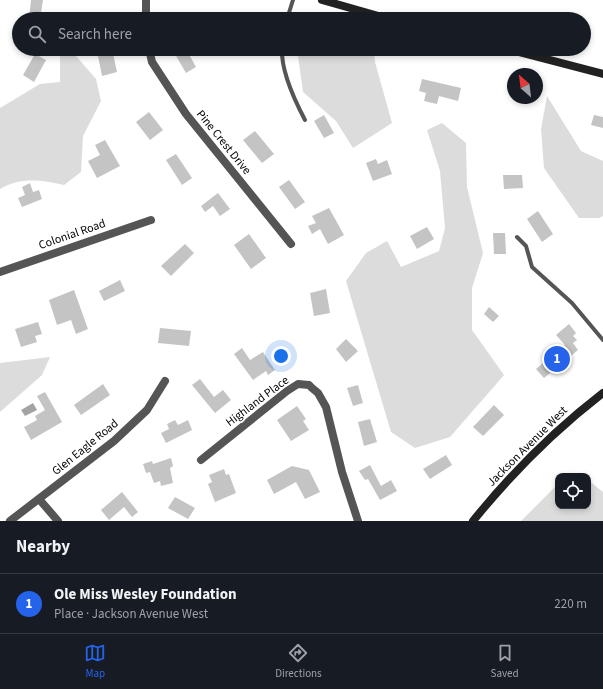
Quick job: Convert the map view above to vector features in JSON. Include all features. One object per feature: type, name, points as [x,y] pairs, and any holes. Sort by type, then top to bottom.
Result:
[{"type":"main road","points":[[322,0],[364,12]]},
{"type":"main road","points":[[535,56],[603,74]]},
{"type":"main road","name":"Jackson Avenue West","points":[[473,521],[493,496],[541,447],[580,411],[603,393]]},
{"type":"street","points":[[146,0],[146,12]]},
{"type":"street","name":"Pine Crest Drive","points":[[150,56],[152,62],[186,114],[291,244]]},
{"type":"street","name":"Colonial Road","points":[[0,272],[151,220]]},
{"type":"street","name":"Glen Eagle Road","points":[[10,521],[114,441],[146,410],[165,381]]},
{"type":"street","name":"Highland Place","points":[[201,460],[287,391],[298,384],[309,385],[318,393],[326,407],[342,472],[358,521]]},
{"type":"street","points":[[39,499],[58,521]]},
{"type":"lane","points":[[289,12],[293,0]]},
{"type":"lane","points":[[283,56],[289,82],[305,120]]},
{"type":"lane","points":[[517,237],[526,246],[532,267],[572,302],[603,340]]},
{"type":"shaded area","points":[[60,56],[76,56],[96,79],[101,101],[83,136],[81,172],[64,185],[39,181],[23,181],[0,189],[0,108],[40,84],[60,82]]},
{"type":"shaded area","points":[[298,56],[375,56],[392,123],[353,148],[336,121],[303,92]]},
{"type":"shaded area","points":[[547,96],[581,151],[603,161],[603,216],[599,218],[579,218],[544,168],[541,129]]},
{"type":"shaded area","points":[[442,123],[466,143],[467,187],[483,253],[472,288],[472,330],[504,375],[450,437],[415,448],[391,432],[346,281],[366,253],[387,241],[401,267],[439,251],[445,228],[440,171],[427,130]]},
{"type":"shaded area","points":[[50,357],[42,375],[0,412],[0,363]]},
{"type":"shaded area","points":[[33,403],[37,410],[25,416],[21,410]]},
{"type":"shaded area","points":[[591,482],[603,492],[603,521],[521,521],[555,487],[555,509],[591,509]]},
{"type":"building","points":[[31,0],[43,0],[41,12],[30,12]]},
{"type":"building","points":[[34,56],[39,56],[46,60],[34,82],[23,75]]},
{"type":"building","points":[[98,56],[114,56],[117,72],[102,76]]},
{"type":"building","points":[[176,56],[190,56],[196,67],[186,73]]},
{"type":"building","points":[[422,79],[461,88],[458,101],[439,96],[437,104],[424,101],[426,93],[419,91]]},
{"type":"building","points":[[149,112],[163,130],[150,140],[136,122]]},
{"type":"building","points":[[324,115],[334,133],[324,138],[314,121]]},
{"type":"building","points":[[594,115],[603,117],[603,128],[591,125]]},
{"type":"building","points":[[255,131],[274,154],[262,163],[243,140]]},
{"type":"building","points":[[105,140],[120,166],[97,178],[88,161],[100,155],[95,145]]},
{"type":"building","points":[[176,154],[192,178],[182,185],[166,160]]},
{"type":"building","points":[[376,159],[378,164],[387,160],[392,174],[373,181],[366,163]]},
{"type":"building","points":[[503,175],[522,175],[523,188],[504,189]]},
{"type":"building","points":[[289,180],[305,202],[295,209],[279,187]]},
{"type":"building","points":[[30,183],[33,192],[39,190],[42,199],[22,207],[18,198],[25,195],[22,187]]},
{"type":"building","points":[[218,193],[230,209],[220,216],[213,206],[205,212],[201,206]]},
{"type":"building","points":[[329,208],[344,235],[328,244],[320,229],[312,234],[308,226],[316,223],[312,216]]},
{"type":"building","points":[[538,211],[553,234],[542,242],[527,219]]},
{"type":"building","points":[[427,227],[434,239],[417,249],[410,236]]},
{"type":"building","points":[[493,233],[505,233],[506,254],[494,254]]},
{"type":"building","points":[[249,234],[266,258],[251,269],[234,245]]},
{"type":"building","points":[[185,244],[194,253],[171,276],[161,266]]},
{"type":"building","points":[[120,280],[125,291],[104,301],[99,291]]},
{"type":"building","points":[[326,289],[330,313],[314,316],[310,293]]},
{"type":"building","points":[[74,290],[88,329],[76,334],[71,320],[57,325],[49,300]]},
{"type":"building","points":[[489,307],[499,316],[493,322],[484,314]]},
{"type":"building","points":[[38,322],[42,334],[35,336],[37,342],[21,347],[15,329]]},
{"type":"building","points":[[569,324],[576,333],[573,336],[577,340],[573,343],[578,350],[544,378],[536,369],[565,345],[556,335]]},
{"type":"building","points":[[160,328],[191,331],[189,346],[158,343]]},
{"type":"building","points":[[346,339],[358,351],[346,362],[336,349]]},
{"type":"building","points":[[242,348],[250,360],[263,352],[275,370],[268,375],[266,371],[253,380],[234,354]]},
{"type":"building","points":[[200,379],[214,397],[223,390],[231,400],[215,413],[192,385]]},
{"type":"building","points":[[103,384],[110,395],[81,415],[74,405]]},
{"type":"building","points":[[358,385],[363,403],[353,406],[347,388]]},
{"type":"building","points":[[45,392],[62,422],[31,440],[24,427],[37,420],[35,416],[45,410],[37,396]]},
{"type":"building","points":[[494,405],[504,415],[483,436],[473,427]]},
{"type":"building","points":[[297,406],[306,419],[303,421],[309,430],[291,441],[277,420]]},
{"type":"building","points":[[370,419],[377,442],[364,446],[358,422]]},
{"type":"building","points":[[175,420],[178,425],[188,420],[192,430],[166,443],[161,433],[169,429],[167,424]]},
{"type":"building","points":[[446,455],[452,465],[430,479],[423,469]]},
{"type":"building","points":[[171,458],[173,466],[170,468],[173,483],[161,486],[160,481],[154,483],[150,472],[146,473],[143,464],[152,461],[153,464]]},
{"type":"building","points":[[370,465],[381,486],[391,480],[397,491],[380,500],[368,479],[365,480],[359,471]]},
{"type":"building","points":[[292,466],[309,470],[320,492],[305,499],[296,482],[274,494],[267,480]]},
{"type":"building","points":[[224,469],[226,475],[229,474],[236,493],[215,502],[208,484],[212,482],[209,475]]},
{"type":"building","points":[[122,492],[138,512],[132,517],[124,507],[109,520],[101,510]]},
{"type":"building","points":[[175,497],[195,508],[188,519],[168,508]]},
{"type":"place","name":"Ole Miss Wesley Foundation","points":[[557,359]]}]
